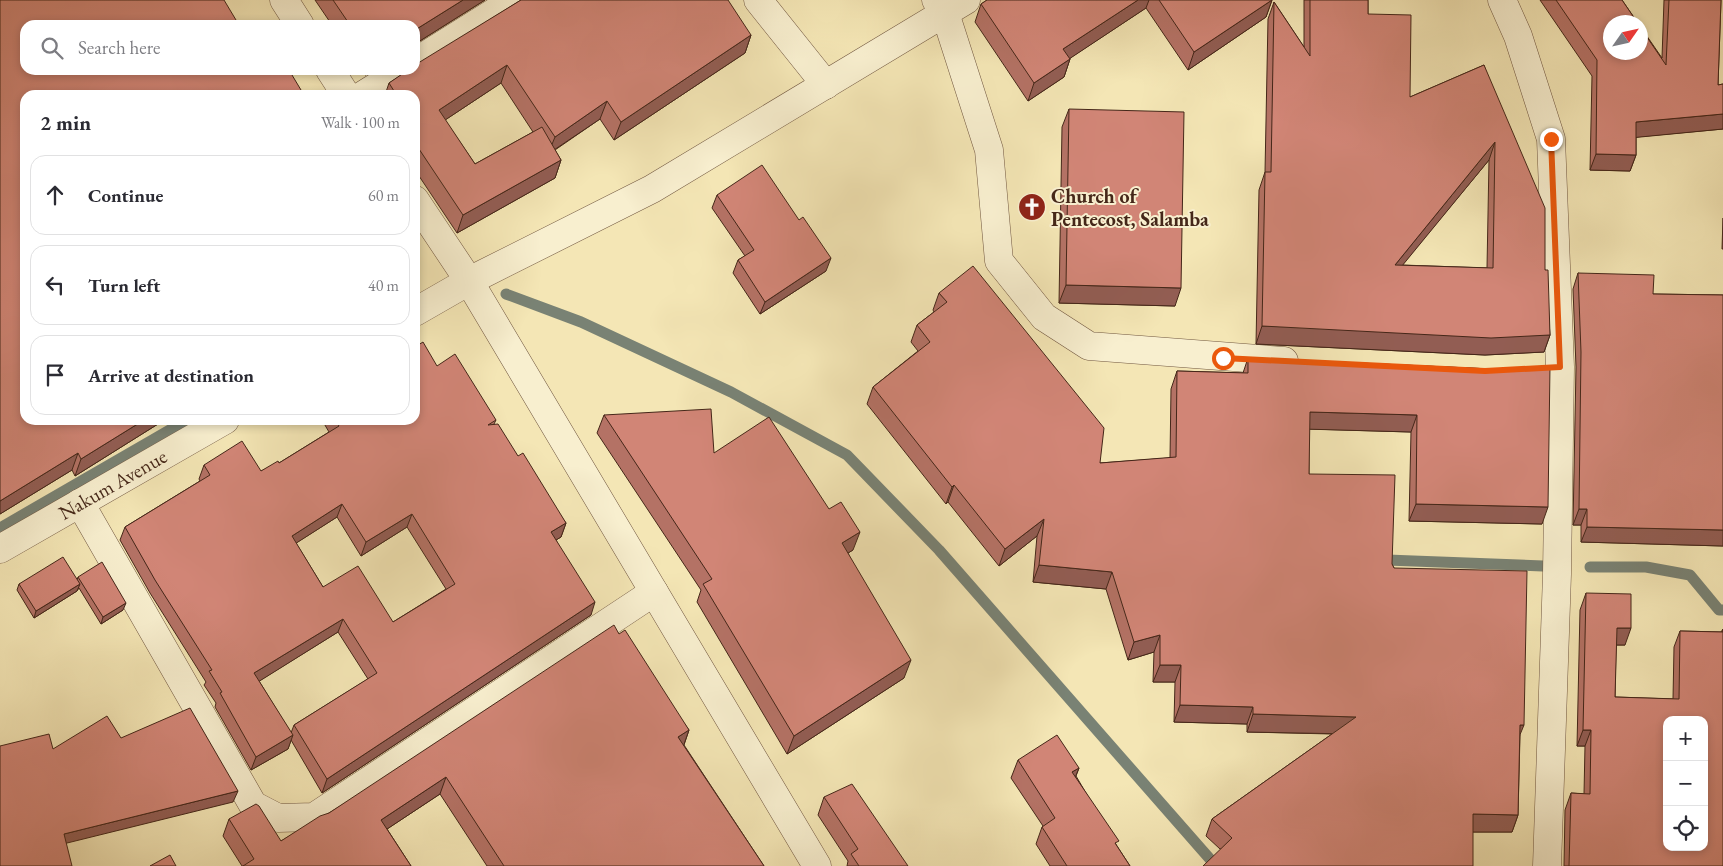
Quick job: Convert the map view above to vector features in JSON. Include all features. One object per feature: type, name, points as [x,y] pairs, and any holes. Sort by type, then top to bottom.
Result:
[{"type":"street","points":[[284,0],[297,20]]},
{"type":"street","points":[[420,59],[514,0]]},
{"type":"street","points":[[758,0],[826,85]]},
{"type":"street","points":[[1502,0],[1518,36],[1551,139],[1560,367],[1557,574],[1547,866]]},
{"type":"street","points":[[420,309],[469,281],[652,189],[826,85],[949,4],[988,150],[999,262],[1044,317],[1089,346],[1223,358],[1310,362]]},
{"type":"street","points":[[333,75],[343,90]]},
{"type":"street","points":[[371,90],[394,75]]},
{"type":"street","points":[[420,208],[469,281],[817,866]]},
{"type":"street","points":[[1532,368],[1560,367]]},
{"type":"street","name":"Nakum Avenue","points":[[0,549],[216,425]]},
{"type":"street","points":[[80,503],[253,805],[278,818],[314,817],[654,592]]},
{"type":"building","points":[[0,0],[224,0],[236,20],[20,20],[20,75],[292,75],[301,90],[20,90],[20,425],[136,425],[81,459],[78,453],[0,501]]},
{"type":"building","points":[[333,0],[463,0],[420,27],[420,20],[347,20]]},
{"type":"building","points":[[521,0],[728,0],[751,35],[621,122],[607,101],[555,137],[507,65],[439,110],[475,164],[542,127],[561,160],[463,215],[420,150],[420,90],[393,90],[389,83],[401,75],[420,75],[420,62]]},
{"type":"building","points":[[987,0],[1138,0],[1063,49],[1070,59],[1034,83],[981,4]]},
{"type":"building","points":[[1159,0],[1272,0],[1194,52]]},
{"type":"building","points":[[1310,0],[1368,0],[1368,14],[1411,15],[1410,97],[1484,65],[1545,208],[1545,270],[1548,270],[1550,335],[1491,338],[1262,326],[1265,172],[1271,172],[1274,2],[1310,56]],"holes":[[[1495,142],[1493,268],[1395,265]]]},
{"type":"building","points":[[1556,0],[1622,0],[1632,15],[1603,15],[1603,60],[1648,60],[1648,39],[1666,65],[1669,0],[1721,0],[1718,85],[1723,84],[1723,114],[1636,122],[1636,155],[1596,154],[1597,60]]},
{"type":"building","points":[[1069,109],[1184,112],[1181,288],[1066,285]]},
{"type":"building","points":[[762,165],[799,220],[803,217],[831,258],[765,302],[738,260],[754,250],[717,195]]},
{"type":"building","points":[[973,266],[1104,428],[1100,463],[1176,457],[1177,371],[1248,373],[1248,358],[1491,369],[1550,366],[1548,507],[1416,504],[1417,415],[1310,412],[1309,474],[1395,475],[1392,564],[1394,568],[1527,571],[1524,725],[1520,725],[1518,815],[1473,814],[1473,866],[1203,866],[1232,838],[1212,819],[1356,717],[1253,714],[1253,707],[1180,705],[1181,665],[1160,665],[1160,635],[1134,642],[1112,572],[1039,565],[1044,519],[1005,549],[954,485],[952,487],[873,387],[930,342],[917,325],[947,302],[939,293]]},
{"type":"building","points":[[1578,273],[1654,275],[1653,294],[1723,295],[1723,530],[1587,527],[1587,509],[1579,509],[1581,352]]},
{"type":"building","points":[[423,342],[437,366],[455,354],[496,420],[488,425],[498,424],[518,456],[523,453],[566,523],[551,532],[595,602],[327,779],[294,725],[377,673],[343,619],[254,673],[293,735],[256,757],[220,693],[222,692],[209,671],[212,670],[155,580],[125,527],[210,475],[204,465],[242,441],[261,471],[278,461],[279,463],[339,426],[420,425],[420,344]],"holes":[[[342,504],[366,542],[412,514],[455,584],[393,622],[358,566],[323,587],[292,536]]]},
{"type":"building","points":[[711,409],[714,453],[769,417],[829,509],[841,502],[860,532],[842,543],[911,660],[794,736],[703,584],[712,579],[604,415]]},
{"type":"building","points":[[63,557],[80,584],[36,611],[19,584]]},
{"type":"building","points":[[102,562],[126,603],[103,617],[78,577]]},
{"type":"building","points":[[1586,593],[1631,594],[1631,628],[1617,628],[1615,697],[1679,699],[1680,631],[1723,632],[1723,866],[1569,866],[1571,793],[1590,794],[1591,730],[1583,730]]},
{"type":"building","points":[[614,625],[619,634],[625,630],[689,730],[678,737],[764,866],[504,866],[446,777],[381,820],[411,866],[243,866],[254,859],[229,819],[256,804],[281,841],[320,816],[329,813]]},
{"type":"building","points":[[190,708],[238,791],[64,834],[72,866],[0,866],[0,746],[49,734],[53,749],[107,716],[121,738]]},
{"type":"building","points":[[1057,735],[1079,768],[1072,772],[1119,841],[1115,843],[1130,866],[1067,866],[1042,827],[1055,818],[1018,760]]},
{"type":"building","points":[[852,784],[908,866],[859,866],[851,854],[858,849],[824,797]]},
{"type":"building","points":[[170,855],[176,866],[150,866]]},
{"type":"waterway","points":[[506,294],[581,322],[731,392],[847,455],[939,550],[1216,866]]},
{"type":"waterway","points":[[0,528],[178,425]]},
{"type":"waterway","points":[[1387,560],[1543,566]]},
{"type":"waterway","points":[[1590,567],[1646,567],[1690,575],[1719,610],[1723,610]]},
{"type":"place","name":"Church of Pentecost, Salamba","points":[[1032,207]]},
{"type":"route","points":[[1223,358],[1485,371],[1560,367],[1551,139]]}]
